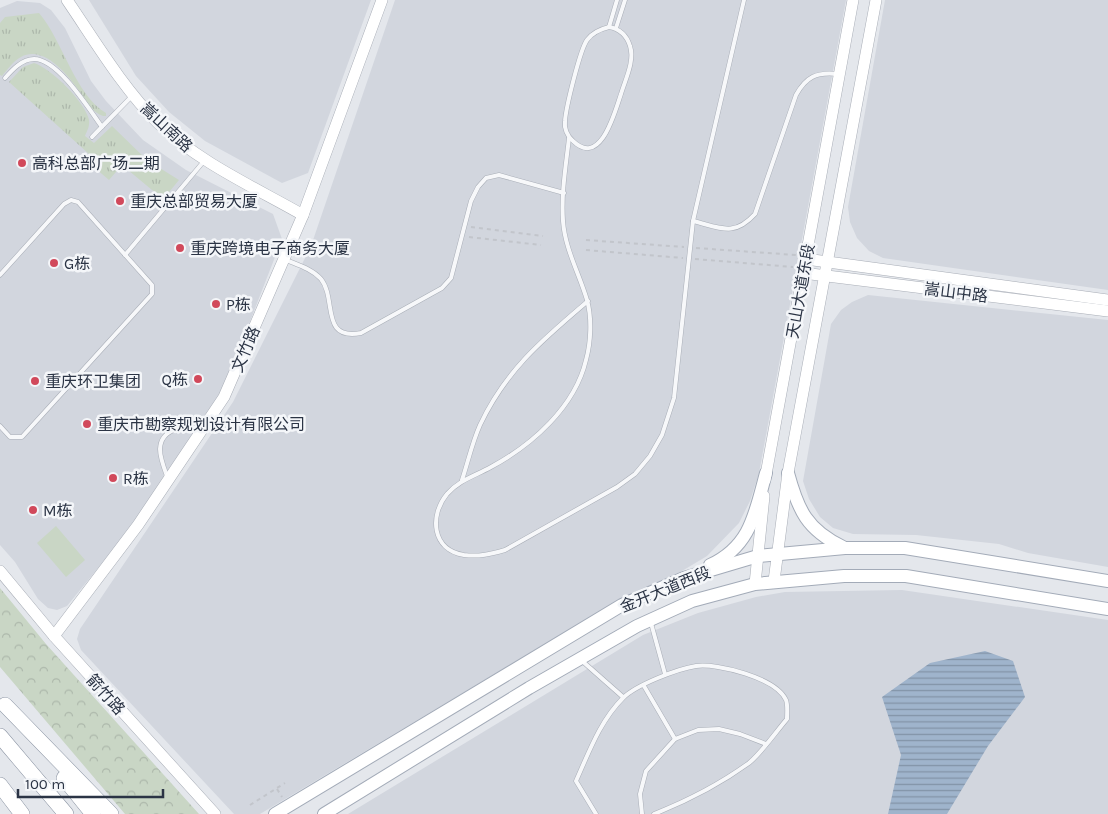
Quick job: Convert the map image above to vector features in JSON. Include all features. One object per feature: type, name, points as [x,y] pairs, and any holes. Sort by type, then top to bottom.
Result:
[{"type":"highway","points":[[2,702],[94,814]]},
{"type":"highway","points":[[2,702],[112,814]]},
{"type":"highway","points":[[0,736],[66,814]]},
{"type":"highway","points":[[0,785],[22,814]]},
{"type":"main road","name":"嵩山南路","points":[[67,0],[134,95],[158,123],[206,159],[303,215]]},
{"type":"main road","name":"文竹路","points":[[54,636],[138,525],[224,397],[303,215],[382,0]]},
{"type":"main road","name":"天山大道东段","points":[[755,584],[766,473],[800,270],[853,0]]},
{"type":"main road","name":"天山大道东段","points":[[774,581],[788,473],[876,0]]},
{"type":"main road","name":"嵩山中路","points":[[803,257],[827,262],[1108,300]]},
{"type":"main road","name":"嵩山中路","points":[[800,270],[823,277],[1108,311]]},
{"type":"main road","points":[[684,578],[716,562],[742,542],[750,526],[766,473]]},
{"type":"main road","points":[[788,473],[794,498],[806,520],[823,538],[845,548]]},
{"type":"main road","name":"金开大道西段","points":[[275,814],[622,605],[684,578],[758,556],[845,548],[905,548],[1108,581]]},
{"type":"main road","name":"箭竹路","points":[[0,571],[54,636],[215,814]]},
{"type":"main road","name":"金开大道西段","points":[[324,814],[579,659],[650,620],[692,601],[755,584],[844,576],[906,576],[1108,609]]},
{"type":"lane","points":[[609,27],[617,0]]},
{"type":"lane","points":[[616,28],[625,0]]},
{"type":"lane","points":[[569,138],[577,145],[585,148],[593,146],[606,135],[610,127],[632,54],[626,38],[616,28],[609,27],[594,34],[582,48],[565,120],[569,138],[563,221],[573,265],[588,301],[589,342],[586,361],[576,386],[543,430],[518,452],[462,480],[440,504],[435,518],[435,529],[440,540],[450,550],[463,555],[486,556],[505,550],[617,488],[635,474],[650,456],[662,435],[674,398],[693,221],[744,0]]},
{"type":"lane","points":[[5,78],[14,68],[28,60],[42,61],[69,84],[102,128]]},
{"type":"lane","points":[[693,221],[726,229],[738,228],[755,214],[796,95],[802,84],[811,76],[822,72],[839,74]]},
{"type":"lane","points":[[92,138],[134,95]]},
{"type":"lane","points":[[125,254],[206,159]]},
{"type":"lane","points":[[284,259],[313,271],[322,280],[328,294],[332,321],[341,331],[351,335],[361,333],[442,288],[451,278],[472,201],[478,187],[486,178],[498,175],[564,193]]},
{"type":"lane","points":[[0,275],[64,204],[72,200],[78,202],[152,285],[152,294],[22,437],[10,438],[0,426]]},
{"type":"lane","points":[[462,480],[479,428],[503,383],[534,347],[588,301]]},
{"type":"lane","points":[[168,481],[160,452],[163,441],[170,433],[184,426],[203,429]]},
{"type":"lane","points":[[650,620],[665,674]]},
{"type":"lane","points":[[579,659],[624,697]]},
{"type":"lane","points":[[596,814],[576,781],[598,731],[624,697],[665,674],[697,666],[738,671],[770,684],[786,700],[787,719],[750,762],[686,801],[654,814]]},
{"type":"lane","points":[[644,686],[676,739]]},
{"type":"lane","points":[[642,814],[640,794],[646,771],[676,739],[698,730],[718,729],[740,734],[766,744]]},
{"type":"path","points":[[465,226],[542,236]]},
{"type":"path","points":[[462,236],[541,245]]},
{"type":"path","points":[[586,240],[677,247]]},
{"type":"path","points":[[700,248],[803,257]]},
{"type":"path","points":[[586,250],[676,258]]},
{"type":"path","points":[[700,260],[800,270]]},
{"type":"path","points":[[250,805],[286,783]]},
{"type":"shaded area","points":[[89,0],[371,0],[308,173],[282,183],[205,141],[169,112],[136,76]]},
{"type":"shaded area","points":[[395,0],[846,0],[759,473],[750,501],[739,523],[707,556],[682,571],[620,599],[260,814],[234,814],[81,650],[77,639],[80,629],[233,402],[311,246]]},
{"type":"shaded area","points":[[885,0],[1108,0],[1108,290],[883,258],[869,251],[857,238],[850,222],[848,207]]},
{"type":"shaded area","points":[[17,1],[40,3],[51,10],[65,28],[91,81],[106,101],[143,140],[186,170],[273,214],[282,239],[221,396],[134,524],[67,606],[57,610],[48,608],[38,599],[15,562],[0,545],[0,8]]},
{"type":"shaded area","points":[[868,295],[1108,320],[1108,567],[1028,553],[999,544],[916,535],[853,534],[833,528],[820,517],[809,499],[803,481],[831,324],[841,310],[852,302]]},
{"type":"shaded area","points":[[902,590],[1108,620],[1108,814],[348,814],[643,635],[698,613],[756,597],[785,592]]},
{"type":"green space","points":[[39,13],[86,94],[95,105],[106,113],[106,116],[99,115],[94,110],[64,72],[48,59],[39,55],[30,54],[21,57],[2,76],[0,75],[0,23],[5,17]]},
{"type":"green space","points":[[34,63],[58,79],[82,105],[89,120],[85,136],[94,143],[112,126],[147,160],[179,180],[165,197],[152,190],[122,165],[109,180],[95,168],[99,163],[9,82],[23,67]]},
{"type":"green space","points":[[56,526],[85,560],[66,577],[37,543]]},
{"type":"green space","points":[[0,588],[46,644],[199,814],[125,814],[0,667]]},
{"type":"water","points":[[985,651],[1013,661],[1025,697],[988,746],[947,814],[888,814],[901,755],[882,697],[930,663]]},
{"type":"place","name":"高科总部广场二期","points":[[22,163]]},
{"type":"place","name":"重庆总部贸易大厦","points":[[120,201]]},
{"type":"place","name":"重庆跨境电子商务大厦","points":[[180,248]]},
{"type":"place","name":"G栋","points":[[54,263]]},
{"type":"place","name":"P栋","points":[[216,304]]},
{"type":"place","name":"Q栋","points":[[198,379]]},
{"type":"place","name":"重庆环卫集团","points":[[35,381]]},
{"type":"place","name":"重庆市勘察规划设计有限公司","points":[[87,424]]},
{"type":"place","name":"R栋","points":[[113,478]]},
{"type":"place","name":"M栋","points":[[33,510]]}]
